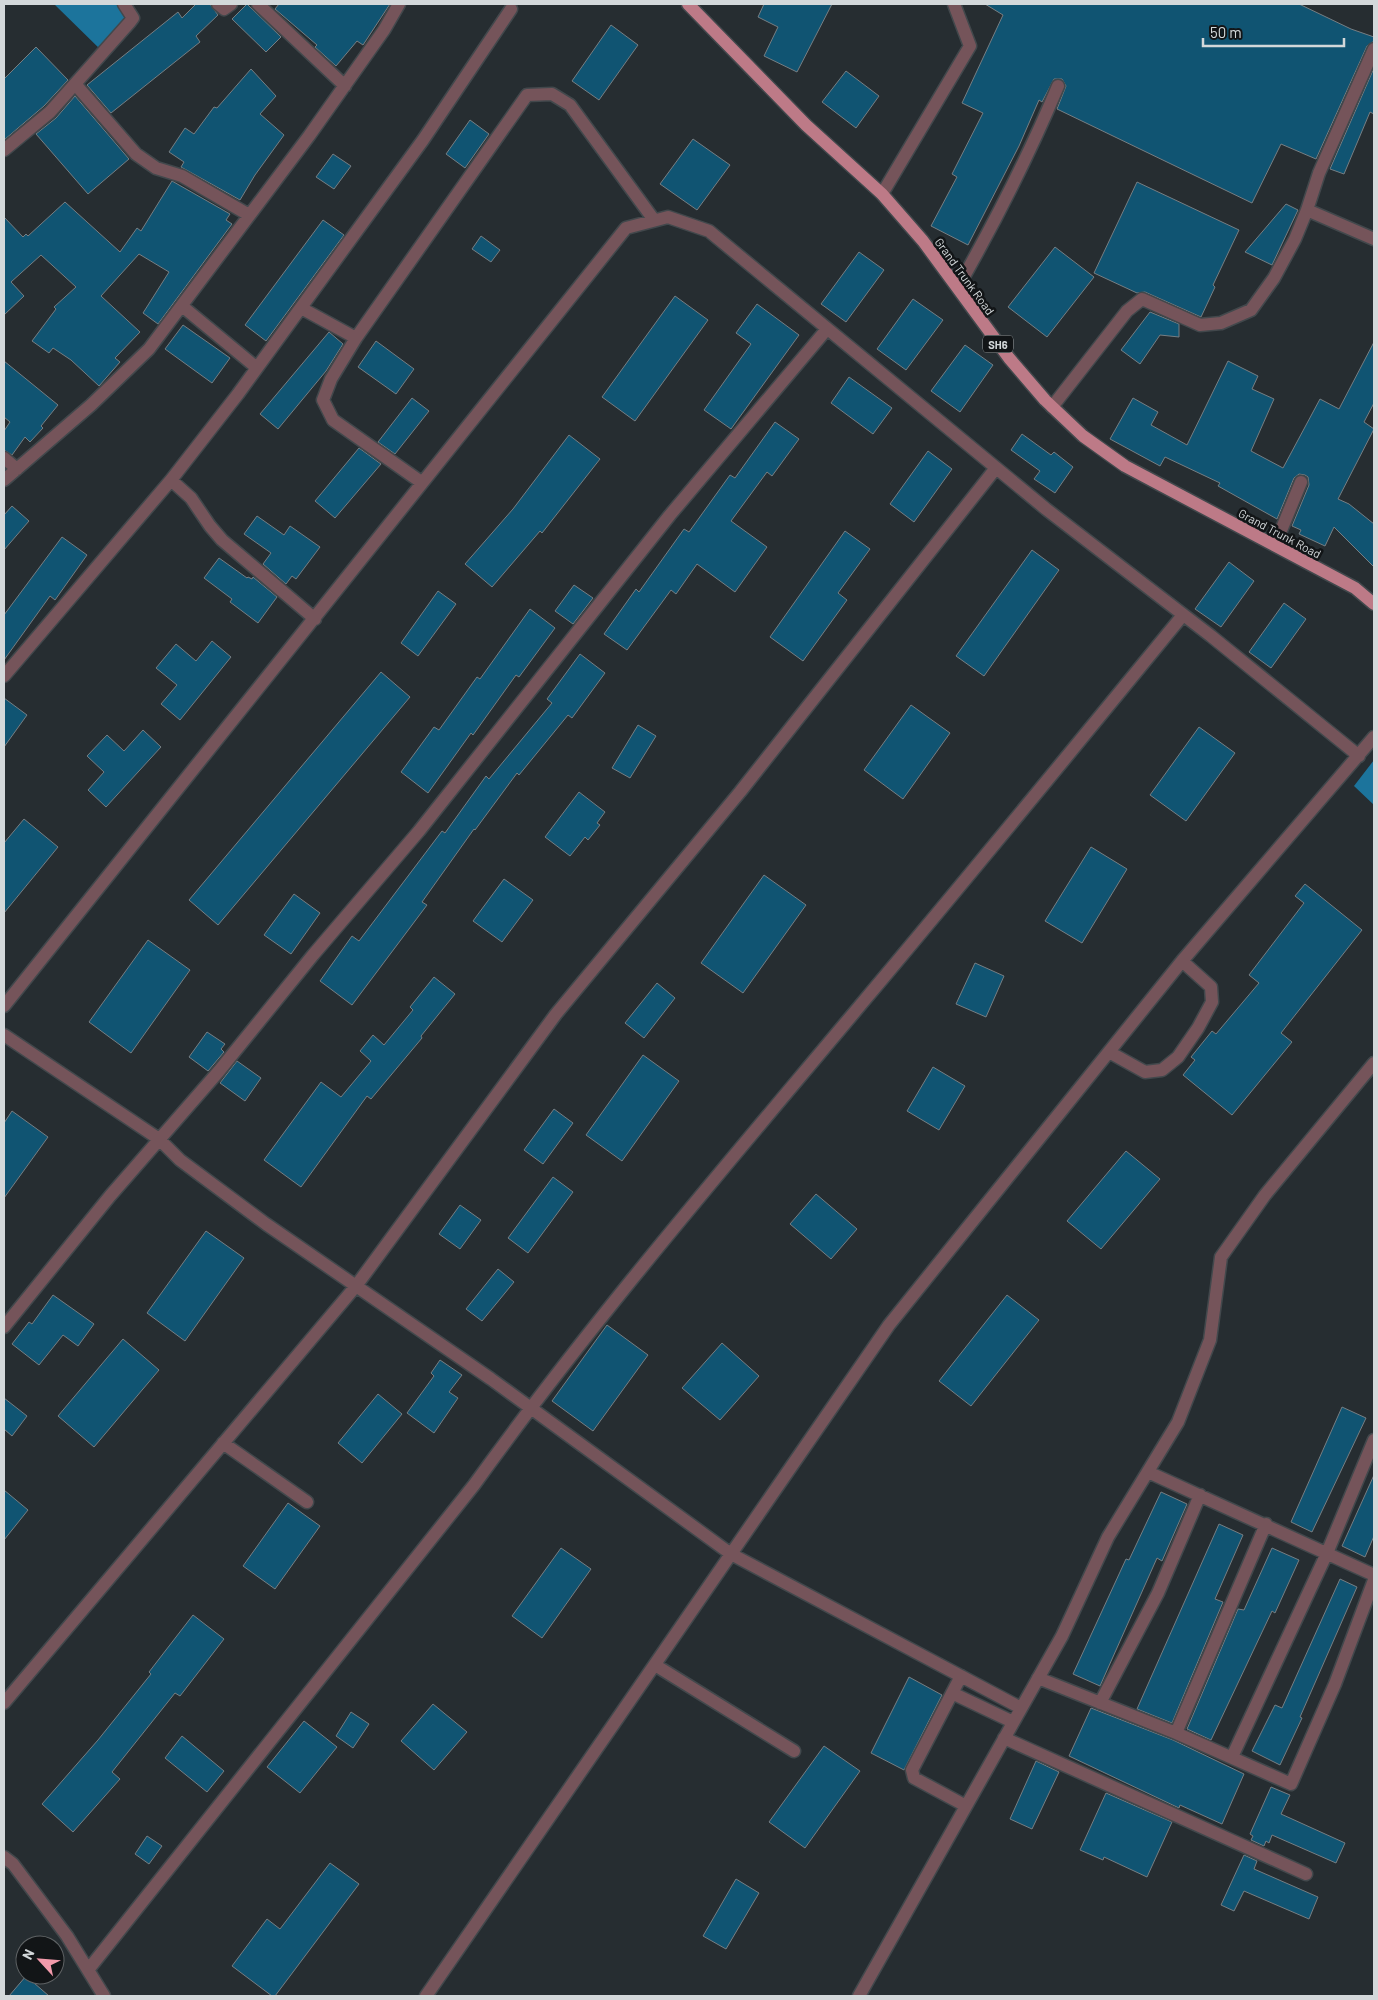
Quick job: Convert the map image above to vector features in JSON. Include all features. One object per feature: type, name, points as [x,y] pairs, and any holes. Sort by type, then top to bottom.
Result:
[{"type":"main road","name":"Grand Trunk Road","points":[[688,4],[806,125],[882,194],[958,287],[1008,358],[1052,407],[1083,436],[1125,466],[1355,588],[1374,604]]},
{"type":"street","points":[[4,150],[50,112],[130,22],[133,18],[132,14],[124,4]]},
{"type":"street","points":[[218,4],[224,9],[231,4]]},
{"type":"street","points":[[258,4],[345,86]]},
{"type":"street","points":[[4,480],[91,405],[149,349],[345,86],[400,4]]},
{"type":"street","points":[[882,194],[970,46],[954,4]]},
{"type":"street","points":[[5,672],[171,480],[257,368],[423,140],[511,9]]},
{"type":"street","points":[[1052,407],[1127,311],[1142,299],[1200,326],[1221,323],[1251,310],[1285,259],[1307,210],[1319,173],[1352,93],[1374,48]]},
{"type":"street","points":[[76,85],[136,154],[156,168],[182,176],[249,215]]},
{"type":"street","points":[[958,287],[996,220],[1058,86]]},
{"type":"street","points":[[421,482],[332,420],[323,400],[331,378],[356,338],[527,95],[552,94],[570,105],[654,220]]},
{"type":"street","points":[[1307,210],[1374,239]]},
{"type":"street","points":[[4,1006],[315,619],[421,482],[626,228],[668,216],[709,231],[996,468],[1358,756]]},
{"type":"street","points":[[182,306],[257,368]]},
{"type":"street","points":[[301,308],[356,338]]},
{"type":"street","points":[[4,1327],[110,1196],[219,1072],[313,955],[419,831],[670,515],[827,329]]},
{"type":"street","points":[[4,458],[17,469]]},
{"type":"street","points":[[4,1703],[356,1286],[556,1014],[740,792],[996,468]]},
{"type":"street","points":[[171,480],[191,498],[222,540],[315,619]]},
{"type":"street","points":[[1275,545],[1301,482]]},
{"type":"street","points":[[88,1970],[474,1486],[530,1407],[569,1360],[625,1286],[859,1008],[1183,615]]},
{"type":"street","points":[[426,1996],[889,1325],[1182,961],[1374,737]]},
{"type":"street","points":[[1109,1052],[1145,1072],[1162,1070],[1178,1057],[1212,1002],[1211,987],[1182,961]]},
{"type":"street","points":[[4,1034],[159,1140],[195,1172],[530,1407],[731,1554],[1021,1708]]},
{"type":"street","points":[[859,1996],[1062,1636],[1108,1537],[1178,1422],[1210,1340],[1221,1257],[1265,1195],[1374,1063]]},
{"type":"street","points":[[1232,1757],[1327,1553],[1374,1440]]},
{"type":"street","points":[[223,1443],[307,1502]]},
{"type":"street","points":[[1148,1472],[1266,1524],[1374,1575]]},
{"type":"street","points":[[1100,1703],[1158,1593],[1200,1494]]},
{"type":"street","points":[[1176,1733],[1266,1524]]},
{"type":"street","points":[[1038,1678],[1176,1733],[1290,1784],[1335,1684],[1374,1580]]},
{"type":"street","points":[[655,1665],[794,1751]]},
{"type":"street","points":[[961,1676],[912,1770],[914,1778],[966,1806]]},
{"type":"street","points":[[952,1693],[1013,1722]]},
{"type":"street","points":[[1004,1738],[1306,1874]]},
{"type":"street","points":[[4,1857],[13,1864],[67,1936],[104,1996]]},
{"type":"water","points":[[54,4],[122,4],[126,19],[104,53]]},
{"type":"water","points":[[1374,760],[1374,805],[1354,786]]},
{"type":"building","points":[[196,4],[210,4],[218,15],[196,36],[200,42],[111,113],[87,85],[178,12],[182,18]]},
{"type":"building","points":[[247,4],[281,37],[266,52],[232,19]]},
{"type":"building","points":[[279,4],[390,4],[363,45],[357,41],[336,66],[315,47],[317,45],[275,9]]},
{"type":"building","points":[[764,4],[832,4],[797,72],[764,56],[778,27],[758,17]]},
{"type":"building","points":[[985,4],[1299,4],[1351,29],[1374,37],[1374,41],[1367,46],[1316,159],[1281,144],[1252,203],[1057,109],[1066,86],[1062,79],[1054,79],[1042,102],[1039,100],[1019,146],[968,245],[931,226],[957,177],[952,174],[983,113],[962,103],[1003,15]]},
{"type":"building","points":[[611,25],[638,45],[599,100],[572,81]]},
{"type":"building","points":[[36,47],[68,80],[44,106],[4,140],[4,79]]},
{"type":"building","points":[[1374,68],[1374,114],[1370,112],[1344,174],[1330,169]]},
{"type":"building","points":[[251,69],[276,96],[260,114],[284,135],[255,175],[240,200],[181,167],[184,162],[169,152],[185,128],[194,134],[214,107],[217,108]]},
{"type":"building","points":[[846,71],[879,96],[856,128],[822,102]]},
{"type":"building","points":[[75,96],[129,159],[88,194],[36,134],[56,118]]},
{"type":"building","points":[[470,120],[489,134],[465,168],[446,154]]},
{"type":"building","points":[[693,139],[730,165],[697,210],[660,184]]},
{"type":"building","points":[[333,154],[351,166],[334,189],[316,177]]},
{"type":"building","points":[[172,181],[230,214],[226,220],[232,224],[158,324],[143,313],[169,272],[139,254],[101,296],[140,332],[115,358],[120,362],[99,386],[71,360],[53,348],[49,353],[32,341],[56,309],[54,307],[76,287],[41,255],[11,282],[24,296],[4,315],[4,217],[23,237],[26,234],[28,236],[65,202],[120,252],[137,228],[141,231]]},
{"type":"building","points":[[1137,182],[1239,230],[1213,285],[1215,287],[1201,317],[1145,292],[1137,293],[1094,273]]},
{"type":"building","points":[[1286,204],[1298,210],[1272,265],[1245,252]]},
{"type":"building","points":[[323,220],[344,235],[266,341],[245,325]]},
{"type":"building","points":[[481,236],[500,250],[491,262],[472,249]]},
{"type":"building","points":[[1055,247],[1094,277],[1047,337],[1008,307]]},
{"type":"building","points":[[859,252],[884,270],[846,322],[821,304]]},
{"type":"building","points":[[675,296],[708,320],[635,421],[602,397]]},
{"type":"building","points":[[913,299],[943,320],[906,370],[877,349]]},
{"type":"building","points":[[757,304],[799,335],[731,429],[704,410],[751,344],[736,333]]},
{"type":"building","points":[[1150,312],[1179,324],[1179,337],[1160,335],[1140,364],[1121,350]]},
{"type":"building","points":[[183,325],[230,358],[212,383],[165,349]]},
{"type":"building","points":[[329,332],[343,344],[326,371],[278,429],[260,414]]},
{"type":"building","points":[[376,341],[414,369],[396,394],[358,367]]},
{"type":"building","points":[[1374,342],[1374,403],[1364,422],[1374,429],[1338,499],[1349,504],[1374,524],[1374,567],[1334,527],[1325,546],[1299,534],[1301,530],[1292,526],[1309,485],[1308,477],[1305,475],[1299,474],[1294,478],[1277,519],[1218,486],[1220,483],[1165,457],[1160,466],[1110,439],[1133,398],[1158,412],[1151,425],[1187,445],[1228,361],[1258,376],[1252,389],[1274,399],[1251,451],[1283,468],[1320,399],[1339,409]]},
{"type":"building","points":[[965,345],[993,365],[960,412],[931,391]]},
{"type":"building","points":[[4,361],[58,405],[41,426],[43,428],[30,442],[25,437],[12,455],[4,450],[4,431],[10,422],[4,417]]},
{"type":"building","points":[[849,377],[892,408],[873,434],[831,403]]},
{"type":"building","points":[[412,398],[429,411],[395,454],[378,442]]},
{"type":"building","points":[[775,422],[799,439],[772,476],[767,472],[731,521],[767,547],[735,592],[697,564],[676,594],[671,590],[627,650],[604,634],[636,589],[639,592],[684,529],[689,532],[730,475],[735,478]]},
{"type":"building","points":[[1022,434],[1051,455],[1054,452],[1073,467],[1055,493],[1034,479],[1040,471],[1011,450]]},
{"type":"building","points":[[569,435],[600,459],[542,533],[540,531],[492,587],[465,564],[513,509]]},
{"type":"building","points":[[359,448],[381,464],[335,518],[315,501]]},
{"type":"building","points":[[928,451],[952,469],[914,522],[890,504]]},
{"type":"building","points":[[12,506],[29,521],[4,550],[4,515]]},
{"type":"building","points":[[257,516],[284,535],[290,526],[320,547],[296,579],[292,576],[286,584],[263,564],[271,553],[244,534]]},
{"type":"building","points":[[845,531],[870,549],[838,593],[847,600],[803,661],[770,637]]},
{"type":"building","points":[[62,537],[87,555],[55,600],[50,596],[4,660],[4,615]]},
{"type":"building","points":[[1032,550],[1059,570],[984,676],[956,656]]},
{"type":"building","points":[[219,558],[247,578],[252,579],[253,577],[277,597],[258,623],[230,602],[232,599],[204,578]]},
{"type":"building","points":[[1229,562],[1254,581],[1221,627],[1195,609]]},
{"type":"building","points":[[574,585],[593,598],[573,624],[555,611]]},
{"type":"building","points":[[438,591],[456,604],[418,656],[401,643]]},
{"type":"building","points":[[1284,603],[1306,619],[1271,668],[1249,652]]},
{"type":"building","points":[[530,609],[555,628],[519,677],[516,675],[473,735],[471,733],[428,793],[401,772],[434,727],[439,730],[477,677],[480,679]]},
{"type":"building","points":[[212,641],[231,657],[180,720],[161,704],[177,685],[156,668],[176,644],[196,661]]},
{"type":"building","points":[[580,654],[605,673],[572,718],[568,715],[519,775],[517,773],[474,829],[422,902],[427,905],[352,1005],[320,981],[352,936],[359,941],[442,831],[445,833],[486,776],[489,779],[552,703],[547,699]]},
{"type":"building","points":[[381,672],[410,697],[218,925],[189,900]]},
{"type":"building","points":[[4,698],[27,715],[4,747]]},
{"type":"building","points":[[911,705],[950,733],[903,799],[864,770]]},
{"type":"building","points":[[638,725],[656,736],[630,778],[612,768]]},
{"type":"building","points":[[1199,727],[1235,753],[1186,821],[1150,795]]},
{"type":"building","points":[[143,730],[161,747],[106,807],[88,790],[104,772],[87,756],[107,735],[124,751]]},
{"type":"building","points":[[579,792],[605,812],[597,823],[600,825],[588,840],[585,837],[570,856],[545,837]]},
{"type":"building","points":[[24,819],[58,847],[4,913],[4,843]]},
{"type":"building","points":[[1091,847],[1127,869],[1082,943],[1045,921]]},
{"type":"building","points":[[764,875],[806,905],[743,993],[701,963]]},
{"type":"building","points":[[504,879],[533,900],[502,942],[473,921]]},
{"type":"building","points":[[1305,884],[1362,930],[1281,1033],[1292,1042],[1232,1115],[1183,1075],[1195,1060],[1191,1057],[1212,1031],[1216,1034],[1259,983],[1249,975],[1304,903],[1295,896]]},
{"type":"building","points":[[294,894],[320,913],[291,954],[264,935]]},
{"type":"building","points":[[148,940],[190,970],[131,1053],[89,1022]]},
{"type":"building","points":[[975,963],[1004,976],[986,1017],[956,1004]]},
{"type":"building","points":[[434,977],[455,994],[421,1036],[422,1038],[371,1099],[367,1096],[301,1187],[264,1160],[321,1082],[341,1097],[371,1061],[360,1051],[373,1035],[384,1045],[413,1010],[410,1007]]},
{"type":"building","points":[[657,983],[675,998],[644,1038],[625,1023]]},
{"type":"building","points":[[207,1032],[225,1044],[221,1049],[224,1052],[208,1071],[189,1057]]},
{"type":"building","points":[[643,1055],[679,1081],[622,1161],[586,1135]]},
{"type":"building","points":[[237,1061],[261,1078],[245,1101],[220,1083]]},
{"type":"building","points":[[933,1067],[965,1086],[939,1130],[907,1111]]},
{"type":"building","points":[[554,1109],[573,1123],[543,1164],[524,1150]]},
{"type":"building","points":[[12,1111],[48,1137],[4,1198],[4,1123]]},
{"type":"building","points":[[1126,1151],[1160,1179],[1101,1249],[1067,1221]]},
{"type":"building","points":[[553,1177],[573,1192],[528,1253],[508,1238]]},
{"type":"building","points":[[816,1194],[857,1229],[831,1259],[790,1224]]},
{"type":"building","points":[[460,1205],[481,1220],[460,1249],[439,1234]]},
{"type":"building","points":[[206,1231],[244,1258],[185,1341],[147,1313]]},
{"type":"building","points":[[498,1269],[514,1282],[482,1321],[466,1309]]},
{"type":"building","points":[[53,1295],[94,1324],[78,1346],[63,1335],[39,1365],[12,1344],[29,1322],[32,1324]]},
{"type":"building","points":[[1007,1295],[1039,1320],[971,1406],[939,1381]]},
{"type":"building","points":[[607,1325],[648,1355],[593,1431],[552,1401]]},
{"type":"building","points":[[123,1339],[159,1370],[94,1447],[58,1416]]},
{"type":"building","points":[[722,1343],[759,1376],[720,1420],[682,1388]]},
{"type":"building","points":[[440,1360],[462,1375],[449,1392],[458,1398],[434,1433],[407,1413],[434,1376],[431,1373]]},
{"type":"building","points":[[378,1394],[402,1414],[362,1463],[338,1443]]},
{"type":"building","points":[[4,1398],[27,1416],[12,1436],[4,1429]]},
{"type":"building","points":[[1342,1407],[1366,1418],[1312,1532],[1291,1522]]},
{"type":"building","points":[[1374,1475],[1374,1536],[1365,1557],[1342,1546]]},
{"type":"building","points":[[4,1490],[28,1510],[4,1540]]},
{"type":"building","points":[[1161,1492],[1187,1504],[1162,1561],[1157,1558],[1100,1686],[1073,1674],[1126,1559],[1129,1560]]},
{"type":"building","points":[[288,1503],[320,1526],[275,1589],[243,1566]]},
{"type":"building","points":[[1219,1524],[1243,1535],[1215,1599],[1223,1602],[1172,1723],[1137,1709]]},
{"type":"building","points":[[561,1548],[591,1569],[542,1638],[512,1616]]},
{"type":"building","points":[[1272,1548],[1299,1560],[1275,1613],[1272,1611],[1211,1740],[1187,1729],[1238,1609],[1244,1610]]},
{"type":"building","points":[[1340,1579],[1357,1587],[1300,1717],[1302,1718],[1280,1765],[1252,1751],[1275,1705],[1282,1708]]},
{"type":"building","points":[[193,1615],[224,1639],[180,1696],[175,1693],[112,1772],[120,1779],[73,1832],[42,1804],[98,1740],[151,1674],[149,1672]]},
{"type":"building","points":[[909,1677],[942,1695],[904,1770],[871,1753]]},
{"type":"building","points":[[433,1704],[467,1732],[434,1770],[401,1741]]},
{"type":"building","points":[[1091,1708],[1173,1740],[1244,1774],[1222,1824],[1180,1805],[1179,1808],[1069,1756]]},
{"type":"building","points":[[351,1712],[369,1724],[353,1748],[336,1736]]},
{"type":"building","points":[[304,1721],[337,1747],[300,1793],[267,1767]]},
{"type":"building","points":[[182,1736],[224,1771],[207,1792],[165,1758]]},
{"type":"building","points":[[824,1746],[860,1771],[805,1848],[769,1822]]},
{"type":"building","points":[[1036,1761],[1059,1772],[1032,1829],[1010,1819]]},
{"type":"building","points":[[1271,1787],[1290,1795],[1281,1814],[1345,1843],[1336,1863],[1272,1835],[1269,1843],[1266,1841],[1264,1846],[1251,1840],[1253,1836],[1250,1834]]},
{"type":"building","points":[[1106,1793],[1172,1822],[1147,1877],[1104,1857],[1103,1860],[1080,1850]]},
{"type":"building","points":[[147,1836],[162,1846],[149,1864],[135,1854]]},
{"type":"building","points":[[1244,1855],[1257,1861],[1254,1869],[1318,1897],[1309,1919],[1244,1891],[1234,1911],[1221,1905]]},
{"type":"building","points":[[330,1863],[359,1884],[275,1996],[272,1996],[232,1966],[267,1919],[280,1929]]},
{"type":"building","points":[[736,1879],[759,1893],[726,1949],[703,1936]]},
{"type":"building","points":[[18,1985],[36,1985],[49,1996],[9,1996]]}]
